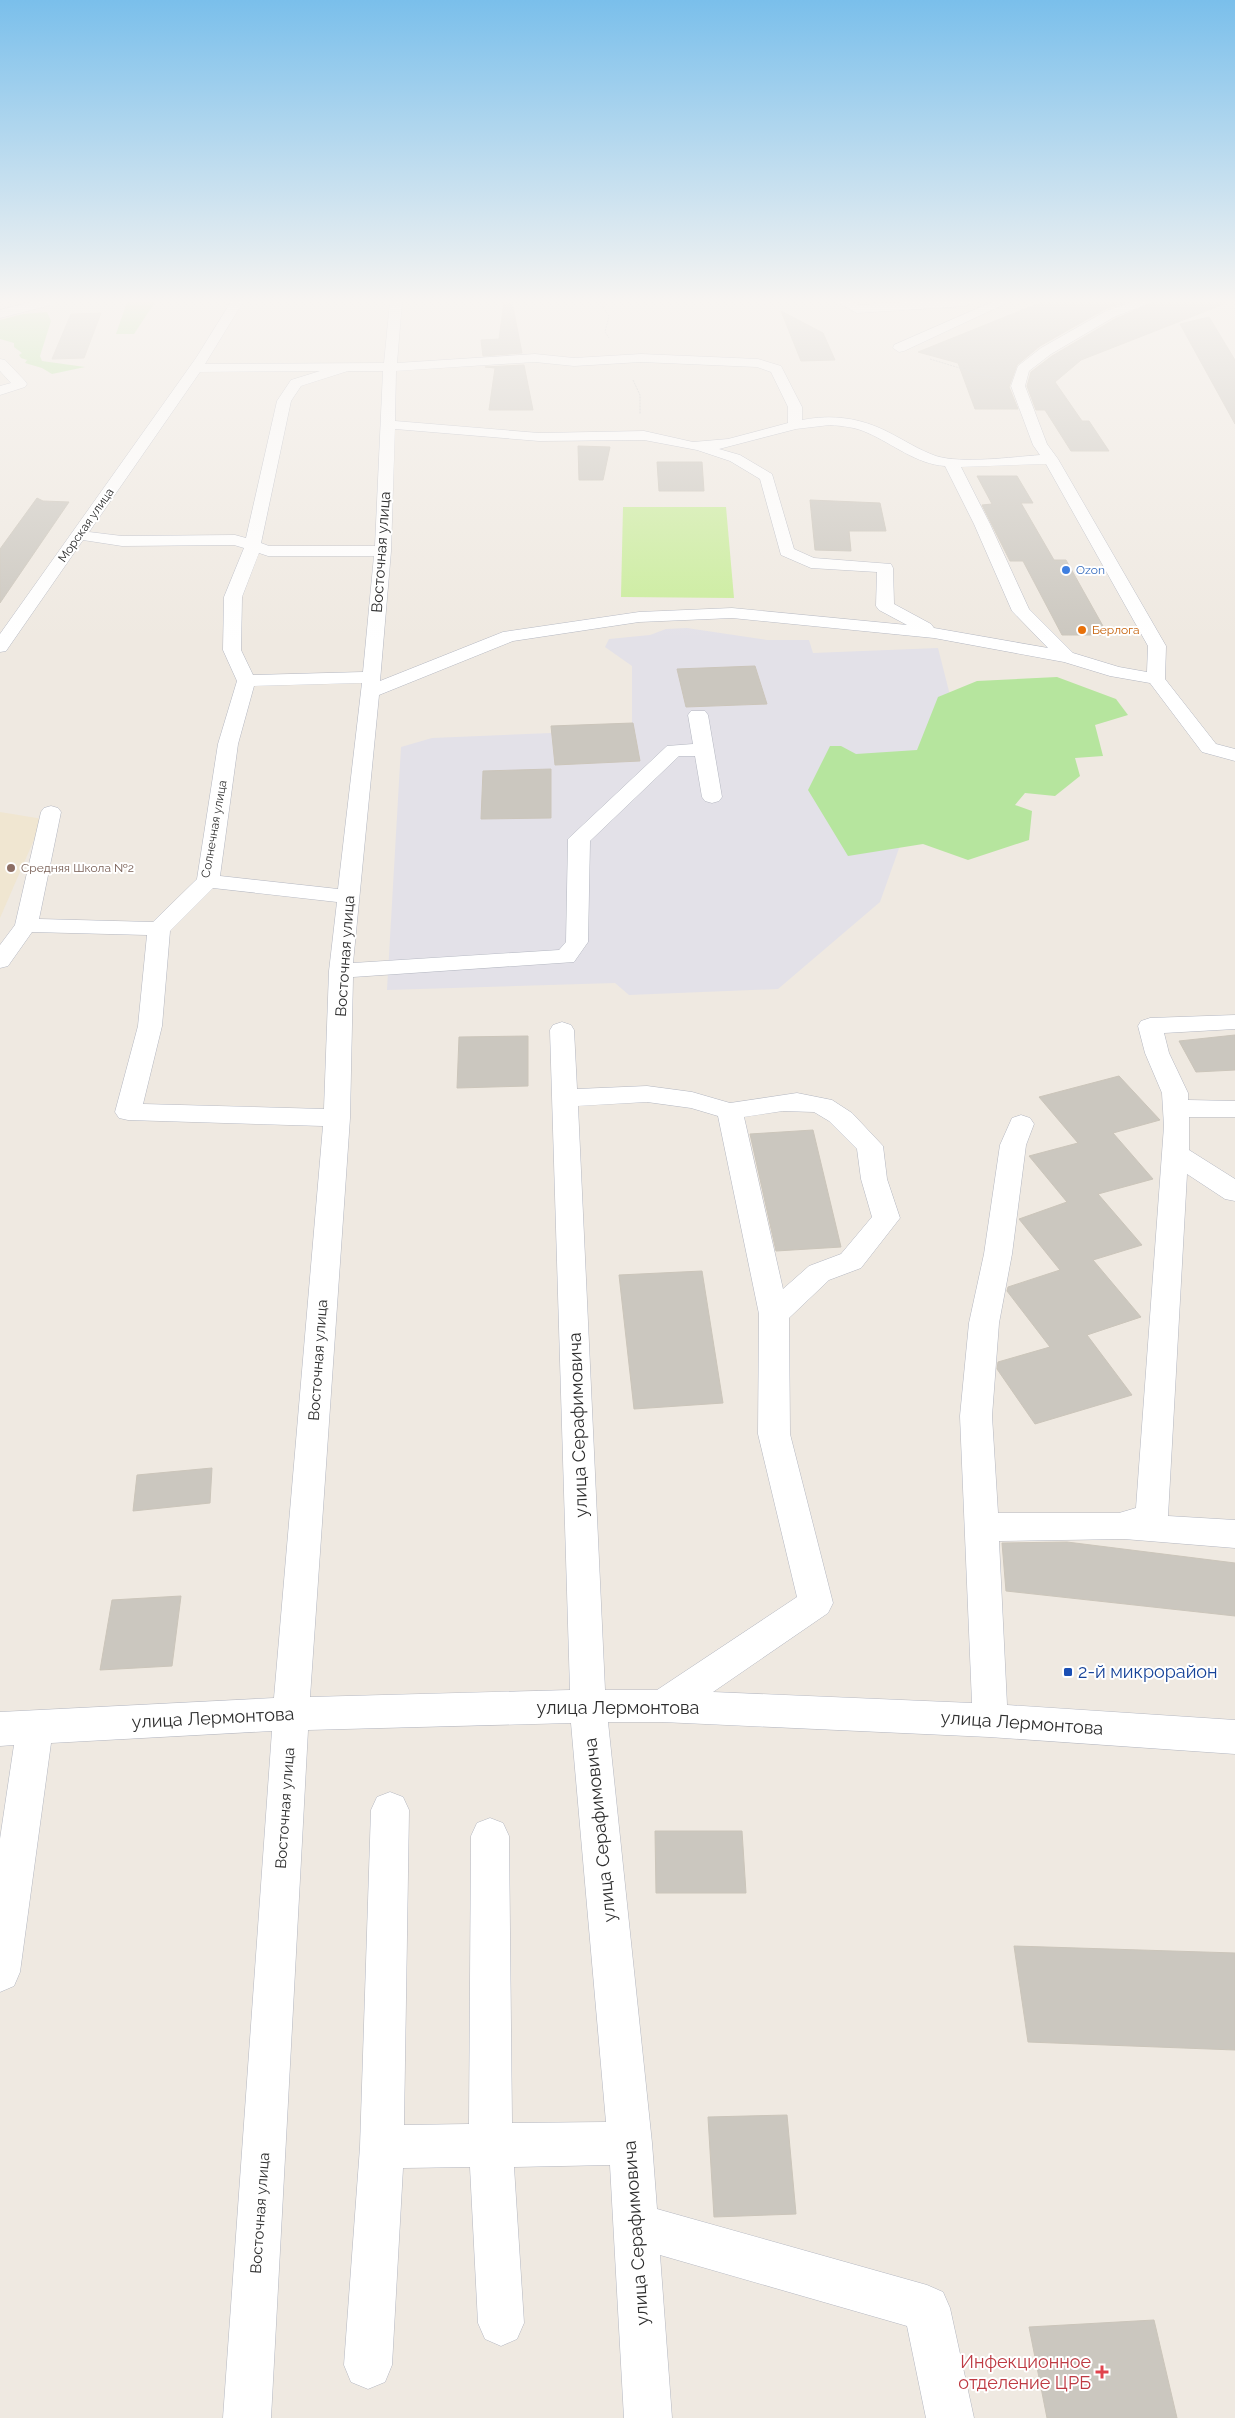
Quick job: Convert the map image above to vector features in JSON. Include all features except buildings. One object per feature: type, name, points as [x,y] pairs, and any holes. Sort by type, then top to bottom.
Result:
[{"type":"street","name":"Морская улица","points":[[0,647],[162,415]]},
{"type":"street","points":[[281,415],[253,544],[233,597],[232,650],[246,681],[371,684],[509,636],[639,617],[732,613],[934,633],[1067,657],[1116,672],[1156,679]]},
{"type":"street","name":"Восточная улица","points":[[247,2418],[291,1714],[337,1118],[341,971],[383,551],[388,415]]},
{"type":"street","points":[[795,415],[796,424]]},
{"type":"street","points":[[1029,415],[1040,445],[1051,459],[1157,646],[1156,679],[1209,748],[1235,755]]},
{"type":"street","points":[[692,446],[710,446],[796,424],[830,421],[854,423],[876,429],[931,460],[951,463],[1051,459]]},
{"type":"street","points":[[388,425],[416,425],[540,437],[638,434],[735,458],[767,478],[787,552],[811,563],[885,568],[885,606],[934,633]]},
{"type":"street","points":[[951,463],[982,524],[1021,610],[1067,657]]},
{"type":"street","points":[[78,535],[122,541],[235,540],[253,544],[268,551],[383,551]]},
{"type":"street","name":"Солнечная улица","points":[[159,929],[208,881],[228,744],[246,681]]},
{"type":"street","points":[[698,715],[712,797]]},
{"type":"street","points":[[341,971],[566,958],[576,942],[579,839],[674,750],[705,750]]},
{"type":"street","points":[[0,961],[26,925],[51,812]]},
{"type":"street","points":[[208,881],[349,897]]},
{"type":"street","points":[[26,925],[159,929],[150,1026],[128,1112],[337,1118]]},
{"type":"street","points":[[1119,1527],[1152,1516],[1175,1153],[1175,1093],[1157,1052],[1150,1026],[1235,1022]]},
{"type":"street","name":"улица Серафимовича","points":[[562,1030],[588,1706],[630,2143],[648,2418]]},
{"type":"street","points":[[565,1098],[647,1094],[692,1100],[730,1111],[773,1104],[807,1102],[832,1110],[870,1146],[874,1179],[886,1218],[851,1261],[819,1273],[774,1314]]},
{"type":"street","points":[[1176,1108],[1235,1108]]},
{"type":"street","points":[[662,1706],[816,1603],[774,1434],[774,1314],[730,1111]]},
{"type":"street","points":[[989,1720],[990,1682],[976,1416],[984,1323],[998,1254],[1013,1145],[1021,1124]]},
{"type":"street","points":[[1175,1153],[1235,1192]]},
{"type":"street","points":[[982,1527],[1119,1527],[1235,1534]]},
{"type":"street","name":"улица Лермонтова","points":[[18,1729],[291,1714],[588,1706],[662,1706],[989,1720],[1235,1738]]},
{"type":"street","points":[[0,1972],[18,1729]]},
{"type":"street","points":[[368,2365],[382,2146],[390,1810]]},
{"type":"street","points":[[490,1836],[491,2145],[501,2323]]},
{"type":"street","points":[[382,2146],[630,2143]]},
{"type":"street","points":[[636,2226],[927,2308],[950,2418]]},
{"type":"shaded area","points":[[687,628],[767,640],[809,640],[813,653],[938,648],[953,707],[914,806],[880,902],[778,989],[629,995],[615,983],[387,990],[401,747],[432,738],[551,733],[551,726],[632,723],[632,666],[605,647],[609,639],[650,635],[666,629]]},
{"type":"shaded area","name":"Средняя Школа №2","points":[[0,812],[43,819],[0,918]]},
{"type":"green space","points":[[623,507],[726,507],[734,598],[621,597]]},
{"type":"green space","points":[[1057,677],[1116,699],[1128,715],[1095,725],[1103,756],[1075,758],[1080,776],[1055,796],[1025,793],[1015,805],[1032,811],[1029,840],[968,860],[923,844],[848,856],[808,790],[830,746],[841,746],[856,754],[917,750],[938,697],[977,681]]},
{"type":"place","name":"Ozon","points":[[1066,570]]},
{"type":"place","name":"Берлога","points":[[1082,630]]},
{"type":"place","name":"Средняя Школа №2","points":[[11,868]]},
{"type":"place","name":"2-й микрорайон","points":[[1068,1672]]},
{"type":"place","name":"Инфекционное отделение ЦРБ","points":[[1102,2372]]}]
